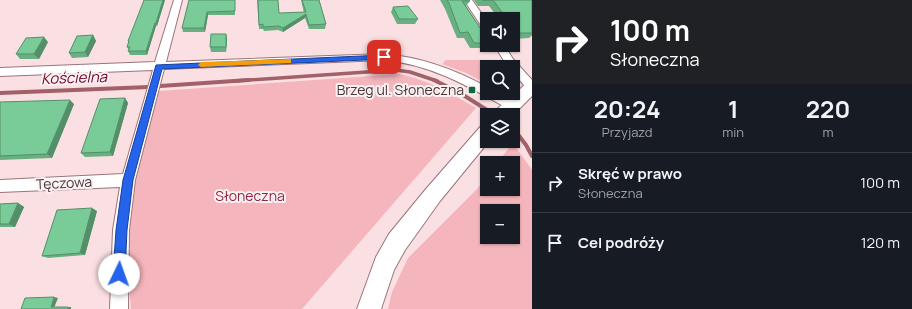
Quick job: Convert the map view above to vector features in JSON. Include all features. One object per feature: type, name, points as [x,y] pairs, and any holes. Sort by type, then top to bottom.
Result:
[{"type":"street","points":[[118,309],[121,230],[128,180],[178,0]]},
{"type":"street","points":[[468,0],[480,18]]},
{"type":"street","points":[[503,52],[509,61],[532,87],[508,108]]},
{"type":"street","points":[[0,72],[384,57],[402,58],[441,68],[480,88]]},
{"type":"street","points":[[495,100],[502,108]]},
{"type":"street","points":[[369,309],[384,265],[397,242],[433,195],[480,139]]},
{"type":"street","name":"Tęczowa","points":[[0,186],[128,180]]},
{"type":"green space","points":[[446,60],[480,60],[480,80],[466,73],[442,64]]},
{"type":"green space","name":"Słoneczna","points":[[399,74],[420,80],[439,88],[476,108],[302,309],[131,309],[127,251],[133,182],[159,91]]},
{"type":"green space","points":[[509,148],[517,148],[532,170],[532,309],[388,309],[392,292],[408,258],[480,185],[480,196],[520,196],[520,156],[503,156]]},
{"type":"building","points":[[144,0],[163,0],[146,51],[128,51],[130,47],[127,47],[128,41]]},
{"type":"building","points":[[189,0],[235,0],[235,11],[207,12],[204,28],[182,28]]},
{"type":"building","points":[[258,0],[278,0],[279,13],[306,12],[302,0],[319,0],[326,24],[309,25],[306,14],[283,28],[279,26],[263,27],[263,24],[259,25]]},
{"type":"building","points":[[447,0],[470,1],[462,1],[480,28],[480,43],[474,43],[468,32],[460,33]]},
{"type":"building","points":[[493,0],[532,0],[532,33],[520,33],[520,12],[502,12]]},
{"type":"building","points":[[408,6],[418,19],[399,19],[393,7]]},
{"type":"building","points":[[211,34],[226,34],[226,47],[210,47]]},
{"type":"building","points":[[93,35],[85,52],[69,53],[77,36]]},
{"type":"building","points":[[44,37],[34,54],[16,54],[26,38]]},
{"type":"building","points":[[125,98],[110,152],[81,153],[100,99]]},
{"type":"building","points":[[70,100],[47,154],[0,156],[0,102]]},
{"type":"building","points":[[18,203],[9,224],[0,224],[0,204]]},
{"type":"building","points":[[92,208],[80,253],[42,256],[57,210]]},
{"type":"building","points":[[54,297],[51,307],[68,307],[68,309],[21,309],[25,298]]},
{"type":"waterway","name":"Kościelna","points":[[234,81],[396,70],[410,72],[434,80]]},
{"type":"waterway","name":"Kościelna","points":[[160,86],[249,80]]},
{"type":"waterway","name":"Kościelna","points":[[434,80],[460,93],[484,108]]},
{"type":"waterway","name":"Kościelna","points":[[0,93],[149,87]]},
{"type":"waterway","name":"Kościelna","points":[[520,137],[532,156]]},
{"type":"slow traffic","points":[[201,65],[289,61]]},
{"type":"place","name":"Brzeg ul. Słoneczna","points":[[472,90]]},
{"type":"route","points":[[119,274],[121,230],[128,180],[159,66],[384,57]]}]
